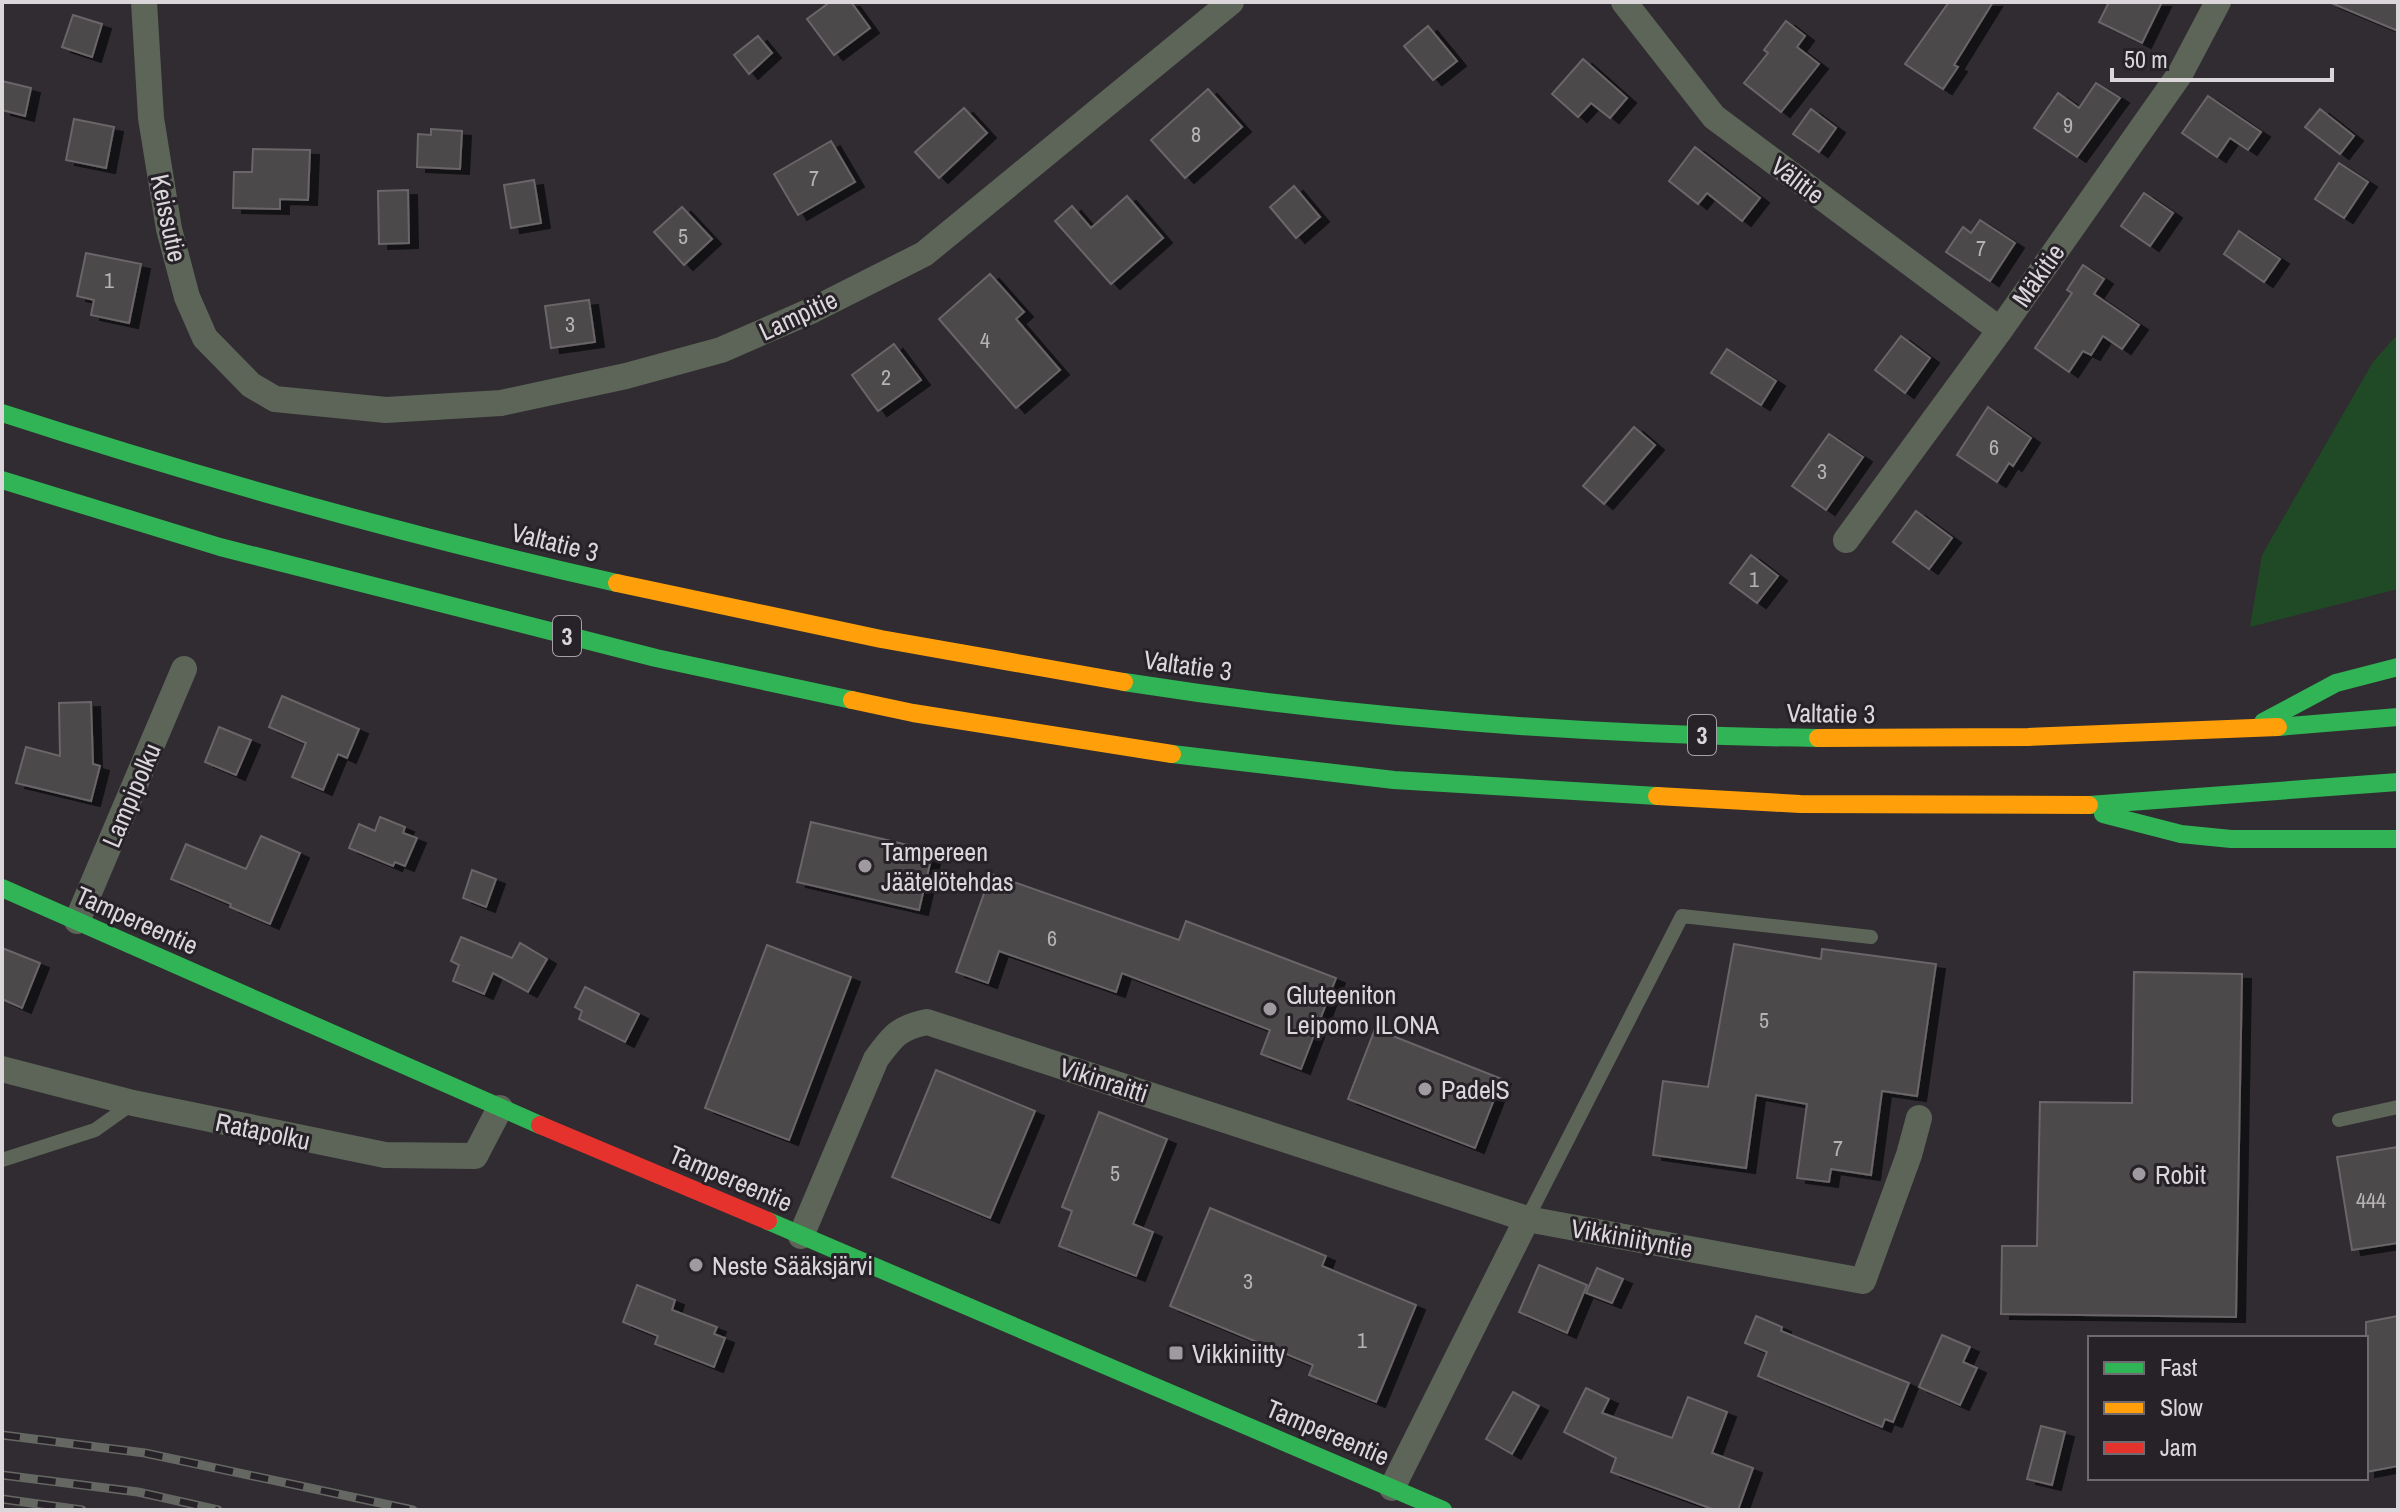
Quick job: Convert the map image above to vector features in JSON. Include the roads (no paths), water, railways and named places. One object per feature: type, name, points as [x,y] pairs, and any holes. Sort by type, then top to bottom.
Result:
[{"type":"main road","name":"Valtatie 3","points":[[2,413],[244,489],[541,566],[915,646],[1156,688],[1406,718],[1557,729],[1809,740],[1974,740],[2250,729],[2398,717]]},
{"type":"main road","name":"3","points":[[2,480],[220,547],[656,658],[913,713],[1111,745],[1394,780],[1800,804],[2074,806],[2398,782]]},
{"type":"main road","points":[[2250,729],[2336,683],[2398,667]]},
{"type":"main road","points":[[2074,806],[2181,834],[2231,839],[2398,839]]},
{"type":"main road","name":"Tampereentie","points":[[2,888],[500,1108],[1443,1510]]},
{"type":"street","name":"Keissutie","points":[[144,2],[151,118],[169,229],[187,297],[205,338],[251,385],[275,399]]},
{"type":"street","name":"Lampitie","points":[[275,399],[386,410],[501,403],[626,376],[721,350],[813,310],[924,254],[1231,2]]},
{"type":"street","name":"Välitie","points":[[1624,2],[1714,117],[2000,330]]},
{"type":"street","name":"Mäkitie","points":[[1846,540],[2000,330],[2180,74],[2218,2]]},
{"type":"street","name":"Lampipolku","points":[[77,921],[184,669]]},
{"type":"street","name":"Vikinraitti","points":[[801,1236],[876,1059],[890,1040],[906,1027],[927,1022],[1527,1219]]},
{"type":"street","name":"Ratapolku","points":[[2,1069],[133,1103],[385,1155],[475,1156],[500,1108]]},
{"type":"street","name":"Vikkiniityntie","points":[[1527,1219],[1863,1281],[1909,1155],[1919,1118]]},
{"type":"street","points":[[1392,1488],[1527,1219]]},
{"type":"lane","points":[[1527,1219],[1682,916],[1871,937]]},
{"type":"lane","points":[[2,1160],[95,1130],[133,1103]]},
{"type":"lane","points":[[2339,1120],[2398,1107]]},
{"type":"railway","points":[[2,1435],[145,1453],[413,1510]]},
{"type":"railway","points":[[2,1475],[138,1492],[218,1510]]},
{"type":"railway","points":[[2,1499],[82,1510]]},
{"type":"place","name":"Tampereen Jäätelötehdas","points":[[865,866]]},
{"type":"place","name":"Gluteeniton Leipomo ILONA","points":[[1270,1009]]},
{"type":"place","name":"PadelS","points":[[1425,1089]]},
{"type":"place","name":"Robit","points":[[2139,1174]]},
{"type":"place","name":"Neste Sääksjärvi","points":[[696,1265]]},
{"type":"place","name":"Vikkiniitty","points":[[1176,1353]]}]
